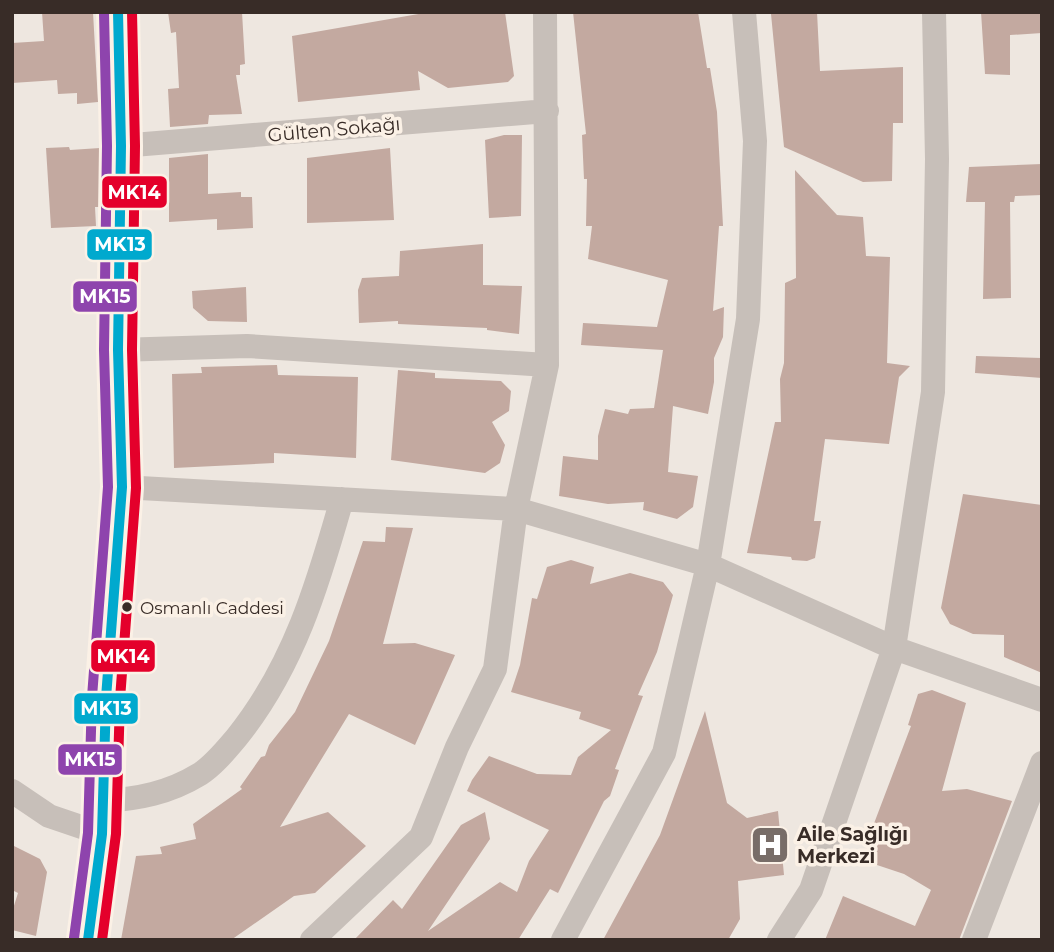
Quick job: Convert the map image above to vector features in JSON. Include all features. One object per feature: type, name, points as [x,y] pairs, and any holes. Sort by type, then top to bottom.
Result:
[{"type":"main road","points":[[88,940],[102,834],[106,698],[122,486],[118,350],[121,146],[118,12]]},
{"type":"street","points":[[312,940],[421,837],[495,669],[516,509],[547,365],[545,12]]},
{"type":"street","points":[[563,940],[664,753],[708,565],[748,319],[755,141],[744,12]]},
{"type":"street","points":[[779,940],[810,890],[894,648],[933,392],[937,159],[934,12]]},
{"type":"street","name":"Gülten Sokağı","points":[[121,146],[547,111]]},
{"type":"street","points":[[118,350],[247,346],[547,365]]},
{"type":"street","points":[[122,486],[516,509],[708,565],[894,648],[1042,700]]},
{"type":"street","points":[[103,801],[141,799],[177,787],[202,773],[246,726],[285,664],[302,628],[342,499]]},
{"type":"street","points":[[974,940],[1042,763]]},
{"type":"street","points":[[12,791],[49,816],[102,834]]},
{"type":"building","points":[[42,12],[93,12],[98,102],[77,104],[77,93],[58,94],[57,80],[12,83],[12,43],[44,41]]},
{"type":"building","points":[[168,12],[242,12],[245,64],[240,65],[240,75],[236,75],[242,114],[209,115],[208,124],[170,127],[168,89],[179,88],[176,32],[171,33]]},
{"type":"building","points":[[430,12],[505,12],[514,76],[508,82],[448,88],[418,71],[420,90],[298,102],[292,36]]},
{"type":"building","points":[[573,12],[698,12],[707,68],[710,68],[717,112],[723,226],[719,226],[713,311],[724,307],[723,337],[714,358],[714,382],[708,414],[673,406],[668,472],[698,476],[693,507],[677,519],[643,510],[644,502],[608,504],[559,496],[563,456],[598,460],[598,436],[605,409],[628,414],[630,409],[654,408],[663,350],[581,345],[583,323],[657,327],[668,280],[588,259],[592,226],[586,226],[587,179],[584,179],[582,135],[586,134]]},
{"type":"building","points":[[817,12],[820,71],[903,67],[903,123],[893,123],[892,181],[863,182],[784,147],[771,14]]},
{"type":"building","points":[[981,12],[1042,12],[1042,33],[1010,35],[1010,75],[985,74]]},
{"type":"building","points":[[504,135],[522,135],[521,216],[489,218],[485,140]]},
{"type":"building","points":[[69,147],[70,150],[100,148],[100,207],[95,207],[96,226],[51,228],[46,148]]},
{"type":"building","points":[[390,148],[394,220],[307,223],[307,158]]},
{"type":"building","points":[[208,154],[208,194],[241,192],[241,197],[252,197],[253,228],[217,230],[217,219],[169,222],[169,158]]},
{"type":"building","points":[[1042,164],[1042,195],[1015,196],[1014,202],[1010,202],[1011,298],[983,299],[985,202],[966,202],[969,167]]},
{"type":"building","points":[[795,170],[837,215],[863,217],[866,256],[890,257],[887,363],[910,366],[899,377],[889,444],[825,439],[814,521],[821,521],[815,558],[807,561],[747,553],[775,422],[781,422],[780,379],[784,363],[785,283],[796,278]]},
{"type":"building","points":[[483,244],[483,285],[522,286],[519,334],[487,328],[398,324],[398,321],[359,323],[358,290],[362,278],[399,276],[400,251]]},
{"type":"building","points":[[246,287],[247,322],[208,321],[193,308],[192,291]]},
{"type":"building","points":[[976,356],[1042,358],[1042,378],[975,373]]},
{"type":"building","points":[[277,365],[278,375],[358,377],[356,458],[274,453],[274,463],[174,468],[172,374],[202,373],[201,367]]},
{"type":"building","points":[[398,370],[435,373],[435,378],[501,381],[511,391],[509,411],[492,422],[505,445],[500,463],[485,473],[391,460]]},
{"type":"building","points":[[963,494],[1042,505],[1042,673],[1004,657],[1004,635],[973,634],[950,624],[941,608]]},
{"type":"building","points":[[386,527],[413,528],[383,644],[415,643],[455,655],[415,745],[349,714],[280,827],[328,812],[366,846],[315,893],[294,896],[231,940],[121,940],[136,856],[162,854],[160,847],[196,839],[193,824],[242,789],[240,787],[295,712],[329,641],[363,541],[385,542]]},
{"type":"building","points":[[571,560],[594,567],[590,584],[630,573],[663,582],[673,595],[657,652],[638,695],[643,696],[615,769],[619,770],[610,796],[604,801],[558,893],[550,889],[518,940],[354,940],[393,900],[402,909],[461,825],[485,812],[490,839],[428,931],[500,882],[517,892],[529,861],[549,830],[467,791],[472,780],[489,756],[537,774],[571,775],[578,757],[611,730],[579,719],[581,712],[511,692],[520,665],[532,598],[537,599],[547,567]]},
{"type":"building","points":[[932,690],[966,703],[942,791],[967,789],[1012,801],[959,940],[825,940],[843,896],[915,926],[931,890],[904,874],[868,862],[878,837],[870,834],[911,726],[908,725],[918,694]]},
{"type":"building","points":[[705,711],[727,803],[747,818],[778,811],[784,875],[738,881],[740,919],[728,940],[603,940],[660,835]]},
{"type":"building","points":[[12,845],[40,859],[47,872],[36,936],[12,930],[12,912],[18,893],[12,890]]},
{"type":"transit line","name":"MK15","points":[[74,938],[88,833],[92,697],[108,487],[104,350],[107,146],[104,12]]},
{"type":"transit line","name":"MK13","points":[[88,940],[102,834],[106,698],[122,487],[118,350],[121,146],[118,12]]},
{"type":"transit line","name":"MK14","points":[[102,940],[116,834],[120,699],[136,488],[132,350],[135,146],[132,12]]},
{"type":"place","name":"Osmanlı Caddesi","points":[[127,607]]},
{"type":"place","name":"Aile Sağlığı Merkezi","points":[[770,845]]}]
